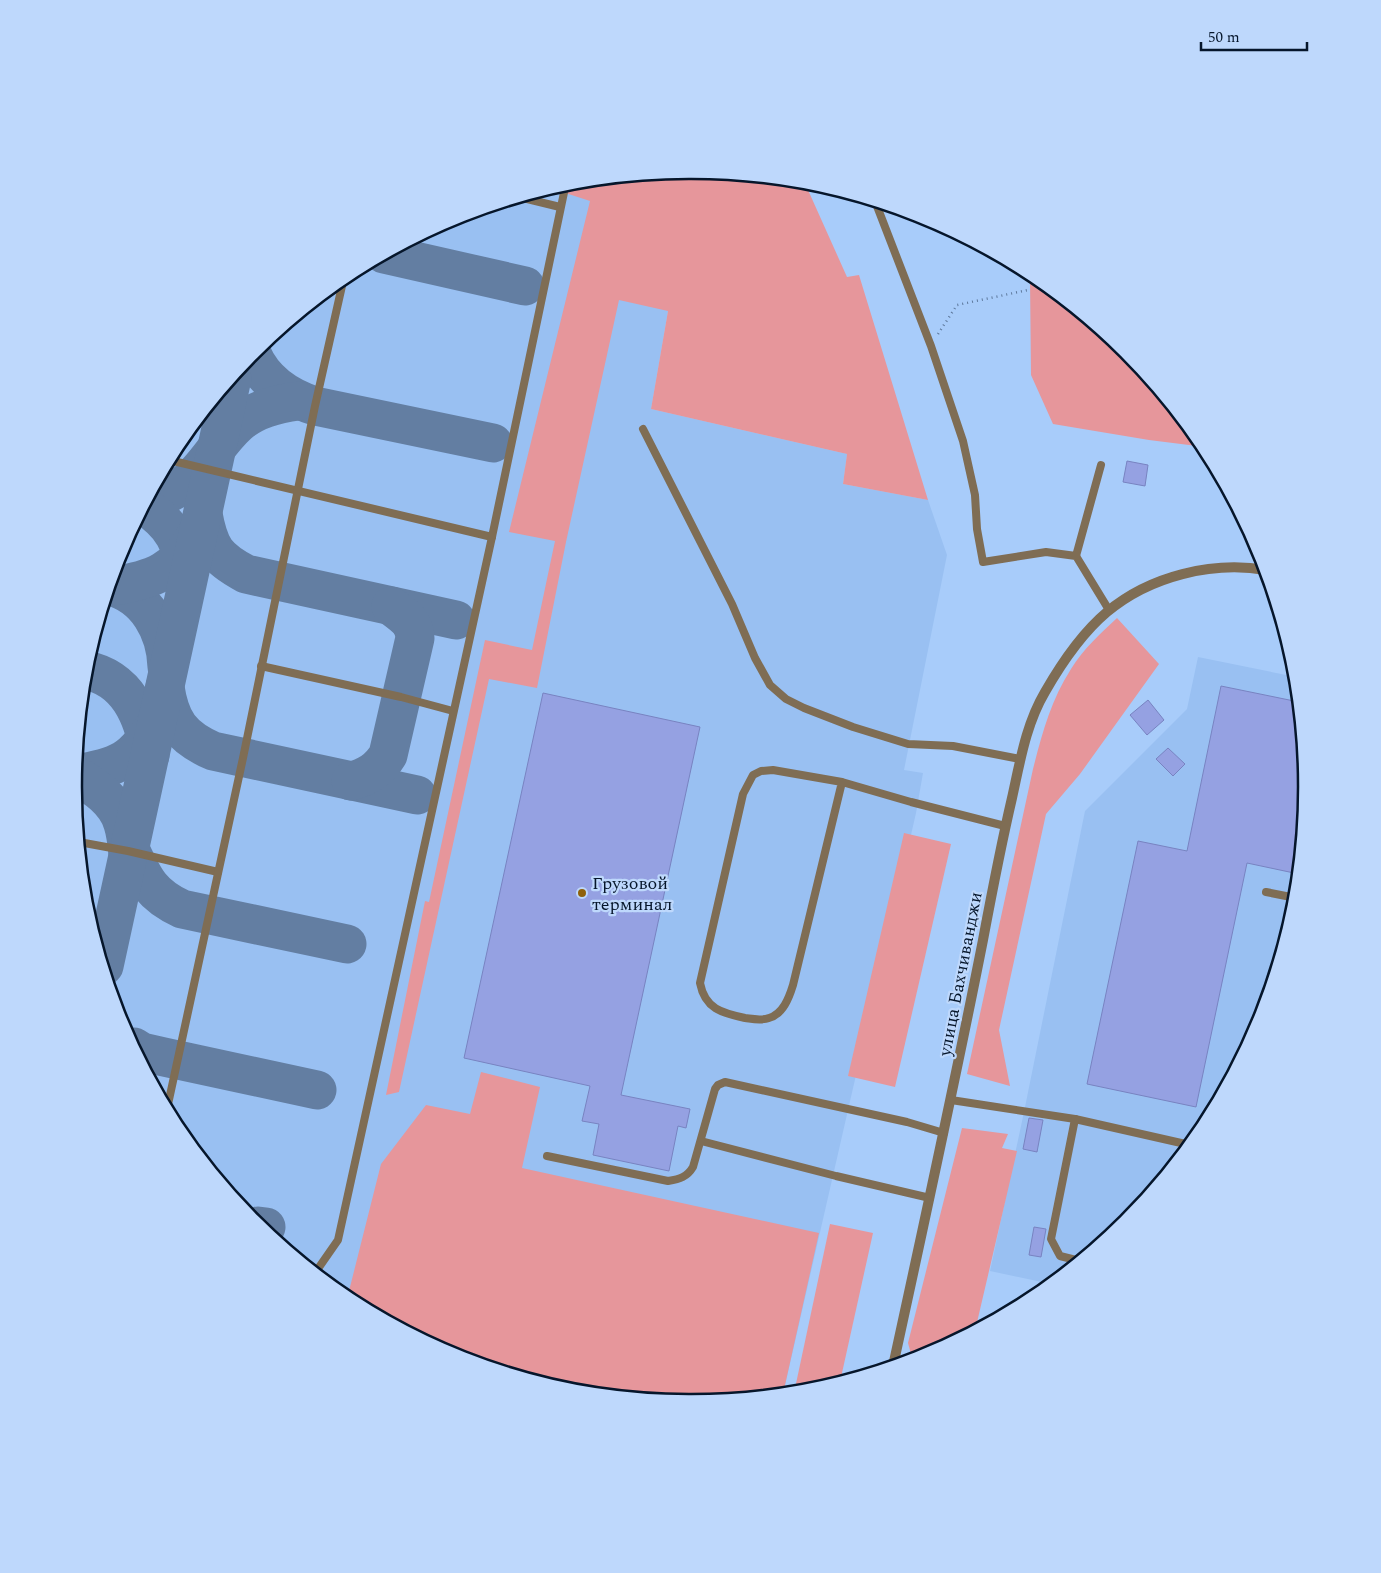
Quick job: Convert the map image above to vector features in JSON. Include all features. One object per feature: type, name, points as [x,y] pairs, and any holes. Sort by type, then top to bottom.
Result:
[{"type":"street","name":"улица Бахчиванджи","points":[[895,1359],[951,1100],[1020,759],[1034,715],[1044,693],[1072,651],[1109,610],[1123,600],[1167,578],[1188,573],[1227,566],[1258,569]]},
{"type":"lane","points":[[319,1268],[338,1240],[492,538],[564,192]]},
{"type":"lane","points":[[531,200],[560,206]]},
{"type":"lane","points":[[878,208],[931,346],[963,441],[975,495],[977,529],[983,562],[1046,552],[1076,556]]},
{"type":"lane","points":[[169,1099],[341,289]]},
{"type":"lane","points":[[643,429],[728,596],[755,658],[770,685],[786,699],[804,708],[853,727],[908,744],[954,746],[1020,759]]},
{"type":"lane","points":[[177,462],[492,538]]},
{"type":"lane","points":[[1101,465],[1076,556],[1109,610]]},
{"type":"lane","points":[[261,666],[401,697],[453,711]]},
{"type":"lane","points":[[842,782],[787,1003],[777,1014],[768,1018],[756,1020],[725,1014],[710,1004],[703,994],[700,983],[743,794],[753,775],[761,771],[773,770],[842,782],[1005,826]]},
{"type":"lane","points":[[86,843],[218,872]]},
{"type":"lane","points":[[1266,892],[1288,896]]},
{"type":"lane","points":[[547,1156],[668,1181],[680,1179],[688,1174],[697,1159],[715,1089],[718,1085],[725,1082],[898,1120],[944,1133]]},
{"type":"lane","points":[[951,1100],[1075,1119],[1183,1143]]},
{"type":"lane","points":[[1073,1259],[1060,1256],[1051,1239],[1075,1119]]},
{"type":"lane","points":[[701,1141],[930,1198]]},
{"type":"path","points":[[931,346],[957,305],[1028,290]]},
{"type":"shaded area","points":[[690,178],[770,184],[808,190],[847,277],[859,275],[928,500],[843,484],[847,454],[651,409],[668,311],[619,300],[566,542],[537,688],[489,679],[399,1092],[386,1095],[425,901],[429,902],[485,640],[532,650],[555,541],[509,532],[590,201],[563,192],[611,184]]},
{"type":"shaded area","points":[[619,183],[668,311],[651,409],[847,454],[843,484],[928,500],[947,555],[904,770],[923,773],[916,813],[785,1387],[730,1393],[690,1394],[611,1389],[533,1374],[495,1362],[422,1332],[386,1313],[320,1269],[290,1244],[233,1187],[208,1157],[164,1090],[145,1055],[115,982],[103,944],[94,905],[84,826],[82,786],[88,707],[103,629],[129,554],[145,518],[164,482],[208,416],[261,357],[320,304],[387,260],[422,241],[495,211],[533,199],[572,190]]},
{"type":"shaded area","points":[[1030,282],[1061,304],[1120,357],[1173,416],[1194,446],[1053,424],[1031,375]]},
{"type":"shaded area","points":[[1117,618],[1159,664],[1080,774],[1046,814],[999,1030],[1010,1086],[967,1074],[1033,769],[1048,718],[1064,681],[1087,648]]},
{"type":"shaded area","points":[[1198,657],[1288,675],[1297,747],[1297,826],[1287,905],[1278,944],[1266,982],[1236,1055],[1217,1090],[1173,1157],[1148,1187],[1091,1244],[1042,1282],[990,1271],[1085,811],[1187,709]]},
{"type":"shaded area","points":[[904,833],[951,844],[895,1087],[848,1076]]},
{"type":"shaded area","points":[[481,1072],[540,1087],[522,1168],[819,1233],[785,1387],[730,1393],[690,1394],[651,1393],[572,1383],[533,1374],[458,1348],[386,1313],[349,1289],[381,1164],[426,1105],[470,1114]]},
{"type":"shaded area","points":[[962,1128],[1008,1134],[1002,1148],[1017,1151],[977,1322],[911,1353],[908,1343]]},
{"type":"shaded area","points":[[830,1224],[873,1233],[841,1376],[796,1385]]},
{"type":"building","points":[[1127,461],[1148,465],[1145,486],[1123,482]]},
{"type":"building","points":[[1221,686],[1292,701],[1297,747],[1298,786],[1297,826],[1292,873],[1247,863],[1196,1107],[1087,1084],[1138,841],[1187,851]]},
{"type":"building","name":"Грузовой терминал","points":[[543,693],[700,727],[621,1095],[690,1109],[686,1128],[678,1126],[669,1171],[593,1155],[599,1124],[582,1121],[590,1086],[464,1058]]},
{"type":"building","points":[[1148,700],[1164,720],[1147,735],[1130,715]]},
{"type":"building","points":[[1168,748],[1185,764],[1173,776],[1156,759]]},
{"type":"building","points":[[1029,1118],[1043,1120],[1037,1152],[1023,1149]]},
{"type":"building","points":[[1034,1227],[1046,1229],[1041,1257],[1029,1255]]},
{"type":"taxiway","points":[[394,256],[525,286]]},
{"type":"taxiway","points":[[256,362],[263,373],[286,393],[315,406],[493,443]]},
{"type":"taxiway","points":[[106,955],[229,390]]},
{"type":"taxiway","points":[[157,496],[179,488],[190,480],[227,435],[252,414],[266,408],[298,401]]},
{"type":"taxiway","points":[[149,510],[162,520],[174,536],[179,545],[187,577]]},
{"type":"taxiway","points":[[203,514],[211,544],[216,551],[227,563],[246,574],[456,620]]},
{"type":"taxiway","points":[[117,585],[140,581],[162,572],[181,556],[197,533]]},
{"type":"taxiway","points":[[116,588],[134,598],[152,617],[163,641],[167,667]]},
{"type":"taxiway","points":[[351,781],[372,772],[381,765],[388,755],[415,638],[411,623],[391,606]]},
{"type":"taxiway","points":[[93,672],[112,681],[123,690],[131,701],[143,726],[150,755]]},
{"type":"taxiway","points":[[165,687],[170,709],[179,726],[193,740],[213,751],[417,795]]},
{"type":"taxiway","points":[[83,772],[114,765],[124,760],[140,746],[157,722]]},
{"type":"taxiway","points":[[82,779],[97,789],[116,808],[124,827],[128,854]]},
{"type":"taxiway","points":[[130,849],[144,877],[156,892],[171,904],[182,909],[347,944]]},
{"type":"taxiway","points":[[144,1052],[317,1090]]},
{"type":"place","name":"Грузовой терминал","points":[[582,893]]}]
